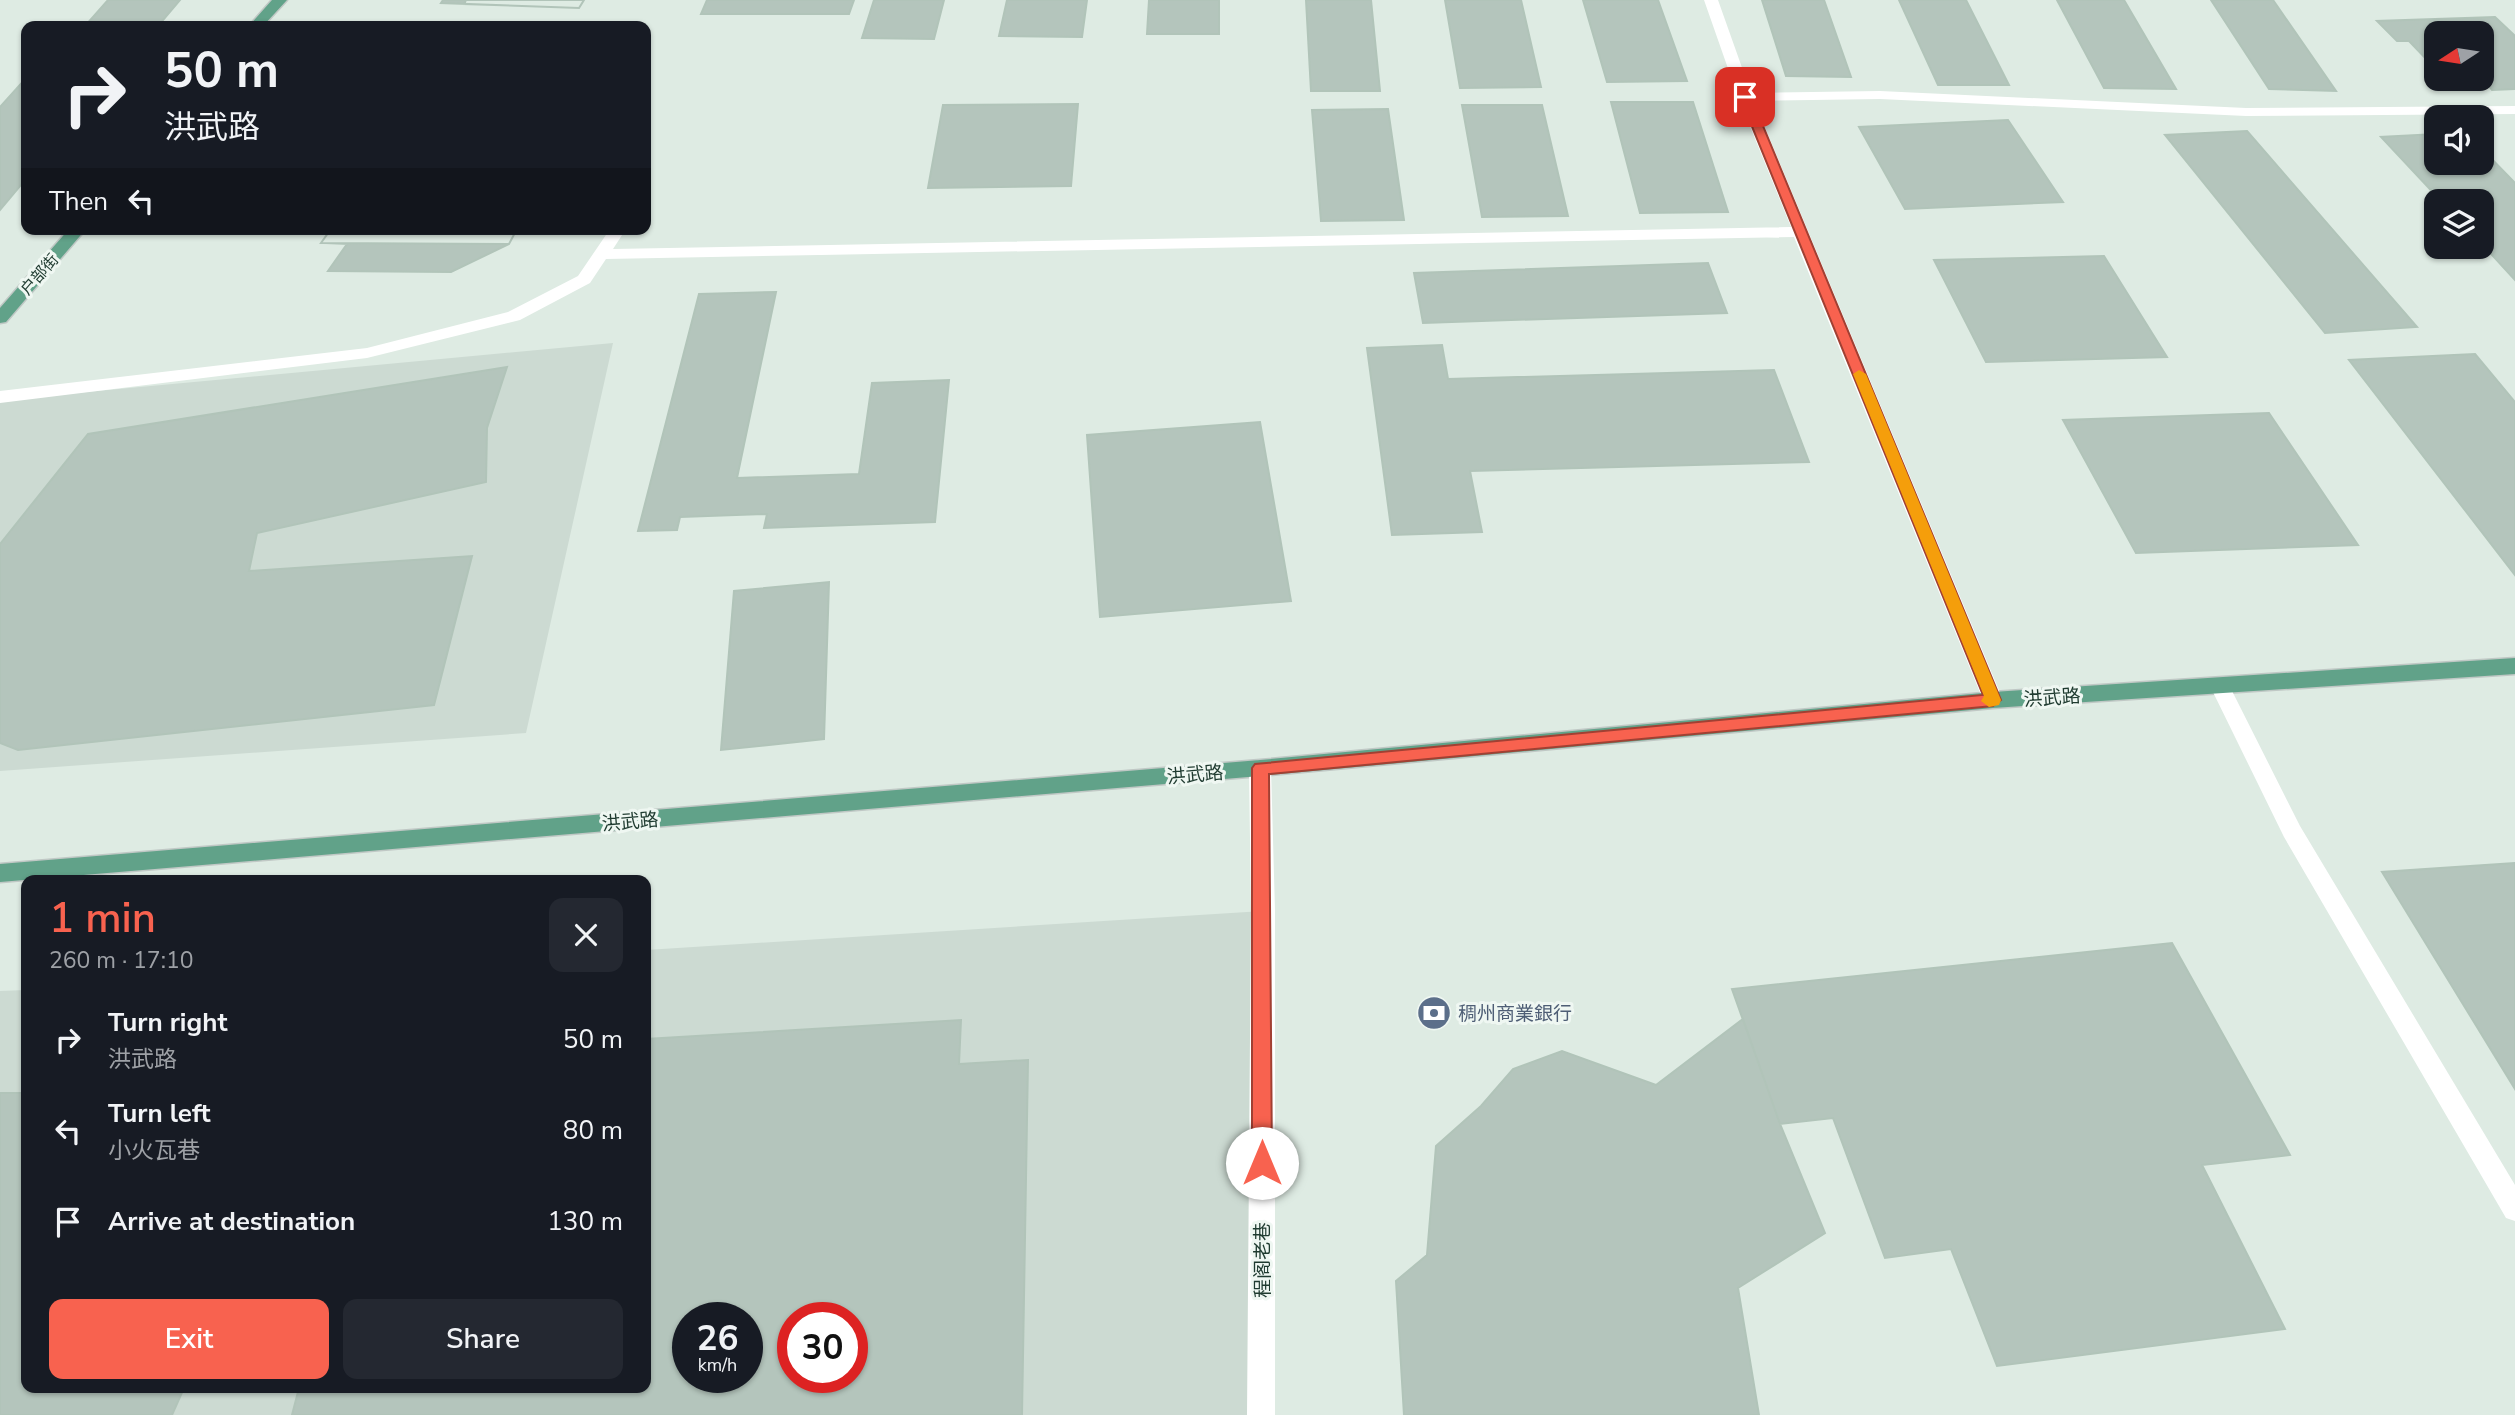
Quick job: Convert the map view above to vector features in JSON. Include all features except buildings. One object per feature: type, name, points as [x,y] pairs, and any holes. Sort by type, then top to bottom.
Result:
[{"type":"main road","points":[[261,21],[280,0]]},
{"type":"main road","name":"户部街","points":[[0,318],[73,235]]},
{"type":"main road","name":"洪武路","points":[[0,873],[1260,768],[1993,700],[2515,666]]},
{"type":"street","points":[[1711,0],[1745,97],[1993,700]]},
{"type":"street","points":[[1745,97],[1880,95],[2246,112],[2515,110]]},
{"type":"street","points":[[602,254],[1801,232]]},
{"type":"street","points":[[0,397],[367,353],[514,316],[584,279],[614,235]]},
{"type":"street","points":[[2220,686],[2292,831],[2515,1209]]},
{"type":"street","name":"程阁老巷","points":[[1260,768],[1263,911],[1261,1415]]},
{"type":"shaded area","points":[[613,343],[526,733],[0,771],[0,400]]},
{"type":"shaded area","points":[[1263,911],[1261,1415],[0,1415],[0,991],[21,990],[21,1393],[651,1393],[651,950]]},
{"type":"slow traffic","points":[[1859,374],[1993,700],[1989,701]]},
{"type":"place","name":"稠州商業銀行","points":[[1434,1013]]},
{"type":"route","points":[[1262,1163],[1263,911],[1260,768],[1993,700],[1745,97]]}]
